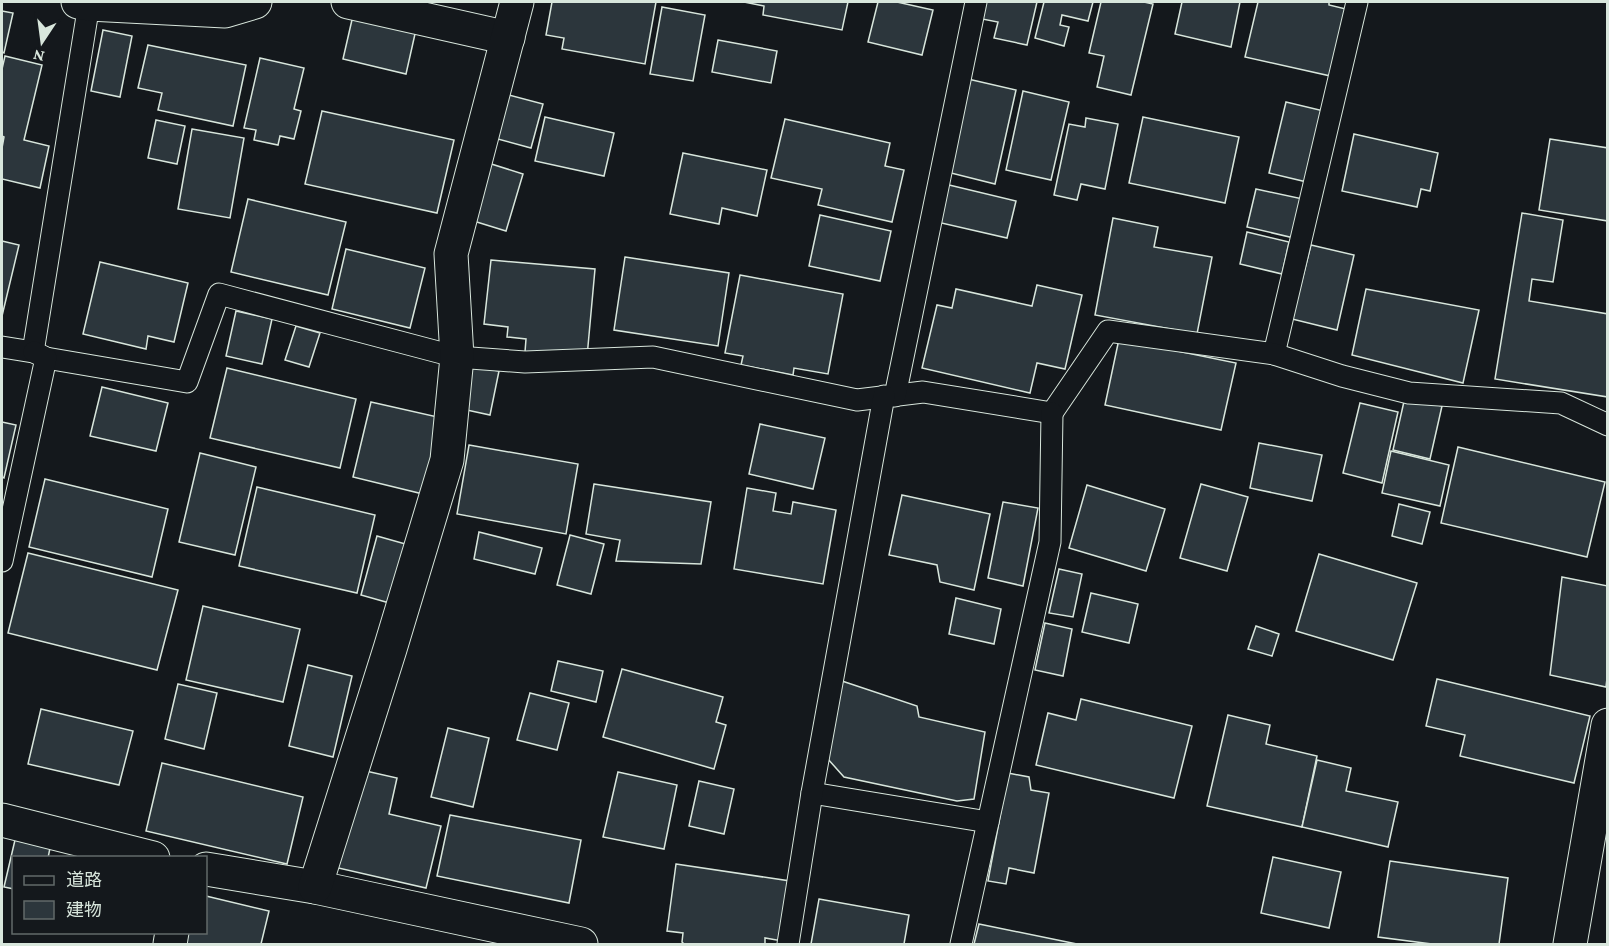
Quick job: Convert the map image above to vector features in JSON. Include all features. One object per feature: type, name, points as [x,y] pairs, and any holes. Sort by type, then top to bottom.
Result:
[{"type":"street","points":[[84,3],[225,11],[255,2]]},
{"type":"street","points":[[348,2],[508,38]]},
{"type":"street","points":[[315,887],[447,460],[457,357],[451,254],[517,2]]},
{"type":"street","points":[[1570,945],[1608,724]]},
{"type":"street","points":[[2,820],[145,856]]},
{"type":"street","points":[[207,869],[315,887],[581,945]]},
{"type":"lane","points":[[788,945],[812,794],[890,396],[976,2]]},
{"type":"lane","points":[[1274,354],[1357,2]]},
{"type":"lane","points":[[2,561],[40,355],[84,3]]},
{"type":"lane","points":[[2,347],[187,382],[219,294],[457,357],[525,362],[653,357],[857,399],[923,392],[1052,413]]},
{"type":"lane","points":[[961,945],[1050,542],[1052,413],[1108,331],[1274,354],[1409,393],[1561,403],[1608,425]]},
{"type":"lane","points":[[812,794],[988,822]]},
{"type":"building","points":[[552,2],[656,2],[645,64],[562,49],[564,38],[546,35]]},
{"type":"building","points":[[744,2],[848,2],[842,30],[763,15],[764,6]]},
{"type":"building","points":[[878,2],[897,2],[933,10],[922,55],[868,42]]},
{"type":"building","points":[[986,2],[1037,2],[1027,45],[994,38],[998,22],[982,19]]},
{"type":"building","points":[[1044,2],[1093,2],[1088,21],[1062,15],[1060,25],[1069,27],[1064,46],[1035,38]]},
{"type":"building","points":[[1101,2],[1153,4],[1131,95],[1097,87],[1104,56],[1089,53]]},
{"type":"building","points":[[1182,2],[1240,2],[1231,47],[1175,34]]},
{"type":"building","points":[[1258,2],[1329,2],[1329,5],[1350,10],[1335,77],[1245,57]]},
{"type":"building","points":[[662,7],[705,15],[693,81],[650,74]]},
{"type":"building","points":[[2,11],[13,13],[4,53],[2,52]]},
{"type":"building","points":[[354,11],[417,25],[406,74],[343,59]]},
{"type":"building","points":[[103,30],[132,36],[120,97],[91,91]]},
{"type":"building","points":[[718,40],[777,51],[771,83],[712,72]]},
{"type":"building","points":[[148,45],[246,65],[233,126],[158,110],[162,93],[138,88]]},
{"type":"building","points":[[5,56],[42,65],[24,140],[49,146],[40,188],[2,179],[4,137],[2,136],[2,69]]},
{"type":"building","points":[[260,58],[304,68],[294,109],[301,111],[294,139],[280,136],[278,145],[254,140],[256,130],[244,128]]},
{"type":"building","points":[[968,79],[1016,90],[995,184],[947,172]]},
{"type":"building","points":[[1023,91],[1069,102],[1051,180],[1006,170]]},
{"type":"building","points":[[505,94],[543,104],[531,148],[494,138]]},
{"type":"building","points":[[1286,102],[1328,112],[1311,183],[1269,173]]},
{"type":"building","points":[[322,111],[454,140],[437,213],[305,184]]},
{"type":"building","points":[[545,117],[614,133],[604,176],[535,161]]},
{"type":"building","points":[[1143,117],[1239,137],[1225,203],[1129,183]]},
{"type":"building","points":[[1086,118],[1118,124],[1105,189],[1081,184],[1077,200],[1054,195],[1069,124],[1085,127]]},
{"type":"building","points":[[785,119],[890,143],[885,166],[904,170],[892,222],[818,205],[822,189],[771,178]]},
{"type":"building","points":[[156,120],[185,126],[177,164],[148,158]]},
{"type":"building","points":[[192,129],[244,138],[230,218],[178,209]]},
{"type":"building","points":[[1354,134],[1438,153],[1430,191],[1421,189],[1417,207],[1342,191]]},
{"type":"building","points":[[1550,139],[1608,148],[1608,221],[1539,210]]},
{"type":"building","points":[[683,153],[767,170],[757,216],[722,208],[719,224],[670,214]]},
{"type":"building","points":[[485,162],[523,174],[506,231],[467,219]]},
{"type":"building","points":[[945,184],[1016,201],[1007,238],[937,222]]},
{"type":"building","points":[[1256,189],[1303,199],[1294,238],[1247,227]]},
{"type":"building","points":[[248,199],[346,222],[328,295],[231,272]]},
{"type":"building","points":[[1522,213],[1563,220],[1553,282],[1532,279],[1529,301],[1608,314],[1608,397],[1495,379]]},
{"type":"building","points":[[820,215],[891,231],[880,281],[809,266]]},
{"type":"building","points":[[1113,218],[1158,227],[1154,247],[1212,257],[1197,334],[1095,315]]},
{"type":"building","points":[[1247,232],[1289,242],[1282,274],[1240,264]]},
{"type":"building","points":[[2,241],[19,245],[2,316]]},
{"type":"building","points":[[1311,245],[1354,255],[1337,330],[1292,319]]},
{"type":"building","points":[[346,249],[425,268],[410,328],[332,309]]},
{"type":"building","points":[[625,257],[729,273],[718,346],[614,330]]},
{"type":"building","points":[[491,260],[595,269],[587,357],[525,352],[526,339],[507,337],[508,327],[484,324]]},
{"type":"building","points":[[100,262],[188,283],[174,342],[148,336],[146,349],[83,334]]},
{"type":"building","points":[[740,275],[843,294],[828,374],[794,368],[793,375],[741,365],[743,356],[725,353]]},
{"type":"building","points":[[1037,285],[1082,295],[1065,369],[1037,363],[1030,393],[922,368],[937,305],[952,308],[956,289],[1032,306]]},
{"type":"building","points":[[1366,289],[1479,310],[1463,383],[1352,355]]},
{"type":"building","points":[[236,311],[272,319],[262,364],[226,356]]},
{"type":"building","points":[[296,326],[320,333],[309,367],[285,360]]},
{"type":"building","points":[[1119,339],[1236,363],[1221,430],[1105,405]]},
{"type":"building","points":[[472,366],[499,371],[490,415],[462,409]]},
{"type":"building","points":[[227,368],[356,399],[340,468],[210,438]]},
{"type":"building","points":[[102,387],[168,403],[156,451],[90,436]]},
{"type":"building","points":[[1405,397],[1442,406],[1430,459],[1393,450]]},
{"type":"building","points":[[371,402],[442,418],[423,494],[353,477]]},
{"type":"building","points":[[1360,403],[1398,412],[1382,483],[1343,473]]},
{"type":"building","points":[[2,422],[16,425],[4,478],[2,477]]},
{"type":"building","points":[[760,424],[825,438],[813,489],[749,474]]},
{"type":"building","points":[[1259,443],[1322,455],[1312,501],[1250,488]]},
{"type":"building","points":[[469,445],[578,464],[566,534],[457,514]]},
{"type":"building","points":[[1458,447],[1605,482],[1587,557],[1441,523]]},
{"type":"building","points":[[1391,451],[1449,465],[1440,506],[1382,493]]},
{"type":"building","points":[[200,453],[256,467],[235,555],[179,542]]},
{"type":"building","points":[[45,479],[168,509],[152,577],[29,547]]},
{"type":"building","points":[[594,484],[711,502],[701,564],[616,561],[620,540],[586,534]]},
{"type":"building","points":[[1201,484],[1248,497],[1227,571],[1180,558]]},
{"type":"building","points":[[1087,485],[1165,509],[1146,571],[1069,548]]},
{"type":"building","points":[[257,487],[375,515],[357,593],[239,566]]},
{"type":"building","points":[[747,488],[776,493],[773,511],[791,514],[793,502],[836,510],[823,584],[734,569]]},
{"type":"building","points":[[902,495],[990,514],[974,590],[940,582],[937,565],[889,555]]},
{"type":"building","points":[[1003,502],[1038,508],[1023,586],[988,578]]},
{"type":"building","points":[[1399,504],[1430,512],[1422,544],[1392,536]]},
{"type":"building","points":[[479,532],[542,548],[535,574],[474,559]]},
{"type":"building","points":[[570,535],[604,544],[591,594],[557,585]]},
{"type":"building","points":[[377,536],[409,545],[393,604],[361,595]]},
{"type":"building","points":[[28,553],[178,590],[157,670],[8,633]]},
{"type":"building","points":[[1319,554],[1417,583],[1393,660],[1296,631]]},
{"type":"building","points":[[1059,569],[1082,574],[1073,617],[1049,613]]},
{"type":"building","points":[[1562,577],[1608,586],[1606,687],[1550,675]]},
{"type":"building","points":[[1091,593],[1138,604],[1129,643],[1082,632]]},
{"type":"building","points":[[956,598],[1001,609],[994,644],[949,634]]},
{"type":"building","points":[[203,606],[300,629],[283,702],[186,680]]},
{"type":"building","points":[[1045,623],[1072,629],[1063,676],[1035,670]]},
{"type":"building","points":[[1256,626],[1279,634],[1272,656],[1248,649]]},
{"type":"building","points":[[558,661],[603,671],[596,702],[551,691]]},
{"type":"building","points":[[308,665],[352,676],[333,757],[289,746]]},
{"type":"building","points":[[622,669],[723,697],[716,722],[726,725],[714,769],[603,737]]},
{"type":"building","points":[[1437,679],[1590,716],[1574,783],[1460,756],[1465,735],[1426,726]]},
{"type":"building","points":[[842,681],[917,706],[919,717],[985,732],[974,799],[957,801],[844,777],[827,758]]},
{"type":"building","points":[[178,684],[217,693],[204,749],[165,739]]},
{"type":"building","points":[[530,693],[569,703],[557,750],[517,740]]},
{"type":"building","points":[[1081,699],[1192,726],[1174,798],[1036,765],[1048,713],[1076,720]]},
{"type":"building","points":[[41,709],[133,731],[119,785],[28,764]]},
{"type":"building","points":[[1228,715],[1270,725],[1266,744],[1317,756],[1302,827],[1207,806]]},
{"type":"building","points":[[448,728],[489,738],[473,807],[431,797]]},
{"type":"building","points":[[1317,760],[1351,768],[1346,791],[1398,802],[1388,847],[1302,827]]},
{"type":"building","points":[[162,763],[303,797],[287,864],[146,831]]},
{"type":"building","points":[[357,769],[397,778],[389,814],[441,826],[426,888],[334,867]]},
{"type":"building","points":[[618,772],[677,785],[664,849],[603,837]]},
{"type":"building","points":[[1008,773],[1029,777],[1031,790],[1049,793],[1034,873],[1009,868],[1006,884],[988,881]]},
{"type":"building","points":[[699,781],[734,789],[724,834],[689,826]]},
{"type":"building","points":[[450,815],[581,840],[569,903],[437,876]]},
{"type":"building","points":[[15,840],[50,848],[48,856],[12,856],[12,889],[4,887]]},
{"type":"building","points":[[1273,857],[1341,872],[1329,928],[1261,913]]},
{"type":"building","points":[[1390,861],[1508,878],[1499,944],[1432,944],[1378,937]]},
{"type":"building","points":[[676,864],[790,881],[782,941],[765,938],[765,944],[684,944],[682,942],[683,933],[667,931]]},
{"type":"building","points":[[207,896],[269,911],[261,944],[182,944],[184,934],[207,934]]},
{"type":"building","points":[[819,899],[909,915],[904,944],[811,944]]},
{"type":"building","points":[[979,924],[1077,944],[974,944]]}]
